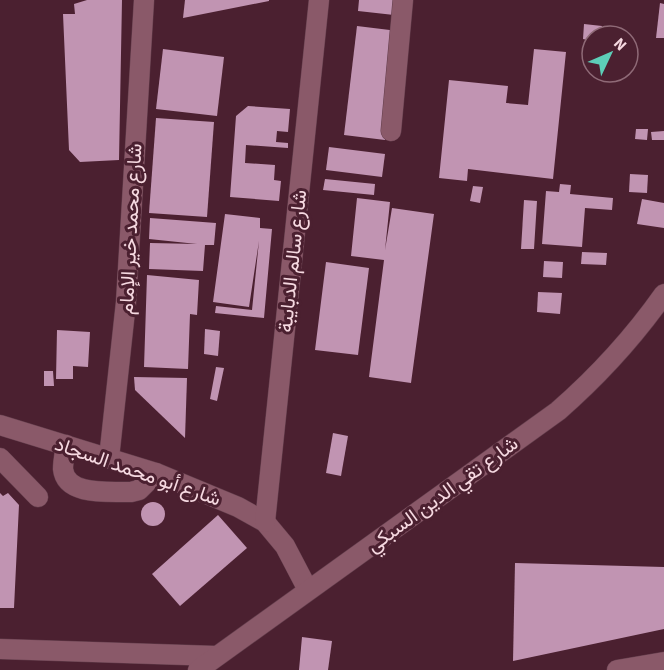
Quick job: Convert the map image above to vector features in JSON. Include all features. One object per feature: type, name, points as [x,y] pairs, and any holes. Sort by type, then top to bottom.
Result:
[{"type":"street","name":"شارع محمد خير الإمام","points":[[109,458],[126,302],[144,0]]},
{"type":"street","name":"شارع سالم الدبايبة","points":[[265,522],[319,0]]},
{"type":"street","points":[[391,131],[403,0]]},
{"type":"street","name":"شارع تقي الدين السبكي","points":[[198,670],[558,411],[621,350],[664,294]]},
{"type":"street","name":"شارع أبو محمد السجاد","points":[[0,425],[156,473],[203,490],[265,522],[285,546],[308,590]]},
{"type":"street","points":[[66,445],[63,471],[69,483],[79,489],[131,492],[139,490],[156,473]]},
{"type":"street","points":[[0,458],[38,497]]},
{"type":"street","points":[[0,649],[216,656]]},
{"type":"street","points":[[617,670],[664,662]]},
{"type":"building","points":[[87,0],[122,0],[119,160],[80,162],[69,150],[63,14],[75,14],[74,4]]},
{"type":"building","points":[[185,0],[269,0],[269,1],[183,18]]},
{"type":"building","points":[[359,0],[396,0],[394,15],[358,11]]},
{"type":"building","points":[[660,3],[664,4],[664,38],[656,38]]},
{"type":"building","points":[[357,26],[398,31],[385,140],[344,135]]},
{"type":"building","points":[[163,49],[224,57],[217,116],[156,109]]},
{"type":"building","points":[[534,49],[566,52],[553,179],[468,169],[467,181],[439,178],[449,80],[508,86],[506,103],[528,105]]},
{"type":"building","points":[[248,106],[290,109],[288,132],[277,131],[276,142],[288,143],[288,148],[246,145],[245,163],[275,165],[274,180],[281,181],[279,201],[230,197],[236,116]]},
{"type":"building","points":[[156,118],[214,122],[207,217],[149,213]]},
{"type":"building","points":[[636,129],[648,129],[647,140],[635,139]]},
{"type":"building","points":[[664,131],[664,140],[652,140],[651,132]]},
{"type":"building","points":[[329,147],[385,154],[382,177],[326,170]]},
{"type":"building","points":[[630,174],[648,175],[647,193],[629,192]]},
{"type":"building","points":[[325,179],[375,184],[374,195],[323,190]]},
{"type":"building","points":[[560,184],[571,185],[570,194],[613,198],[612,210],[585,208],[582,247],[542,244],[546,191],[559,192]]},
{"type":"building","points":[[473,186],[483,187],[480,203],[470,201]]},
{"type":"building","points":[[357,198],[390,202],[385,250],[392,208],[434,214],[411,383],[369,377],[384,260],[351,256]]},
{"type":"building","points":[[642,199],[664,203],[664,228],[637,224]]},
{"type":"building","points":[[524,200],[537,201],[534,249],[521,249]]},
{"type":"building","points":[[225,214],[260,218],[260,228],[272,229],[264,318],[215,313],[216,306],[252,310],[259,241],[249,307],[213,302]]},
{"type":"building","points":[[150,218],[216,223],[214,245],[205,245],[203,271],[149,269],[150,243],[197,244],[149,239]]},
{"type":"building","points":[[582,252],[607,253],[606,265],[581,264]]},
{"type":"building","points":[[544,261],[563,262],[562,278],[543,277]]},
{"type":"building","points":[[326,262],[369,268],[358,355],[315,350]]},
{"type":"building","points":[[147,275],[199,280],[197,315],[190,314],[188,369],[144,367]]},
{"type":"building","points":[[538,292],[562,293],[560,314],[537,312]]},
{"type":"building","points":[[205,329],[220,331],[218,356],[204,354]]},
{"type":"building","points":[[57,330],[90,332],[88,367],[73,366],[73,379],[56,379]]},
{"type":"building","points":[[216,367],[224,368],[217,401],[210,399]]},
{"type":"building","points":[[44,371],[53,371],[54,386],[44,386]]},
{"type":"building","points":[[134,377],[187,378],[185,438],[135,390]]},
{"type":"building","points":[[333,433],[348,436],[341,476],[326,473]]},
{"type":"building","points":[[0,493],[3,496],[8,493],[19,505],[14,608],[0,608]]},
{"type":"building","points":[[153,502],[158,503],[164,509],[164,519],[158,525],[153,526],[148,525],[142,519],[141,514],[142,509],[148,503]]},
{"type":"building","points":[[218,515],[247,548],[180,606],[152,574]]},
{"type":"building","points":[[515,563],[664,567],[664,629],[513,661]]},
{"type":"building","points":[[302,637],[332,641],[328,670],[299,670]]}]
